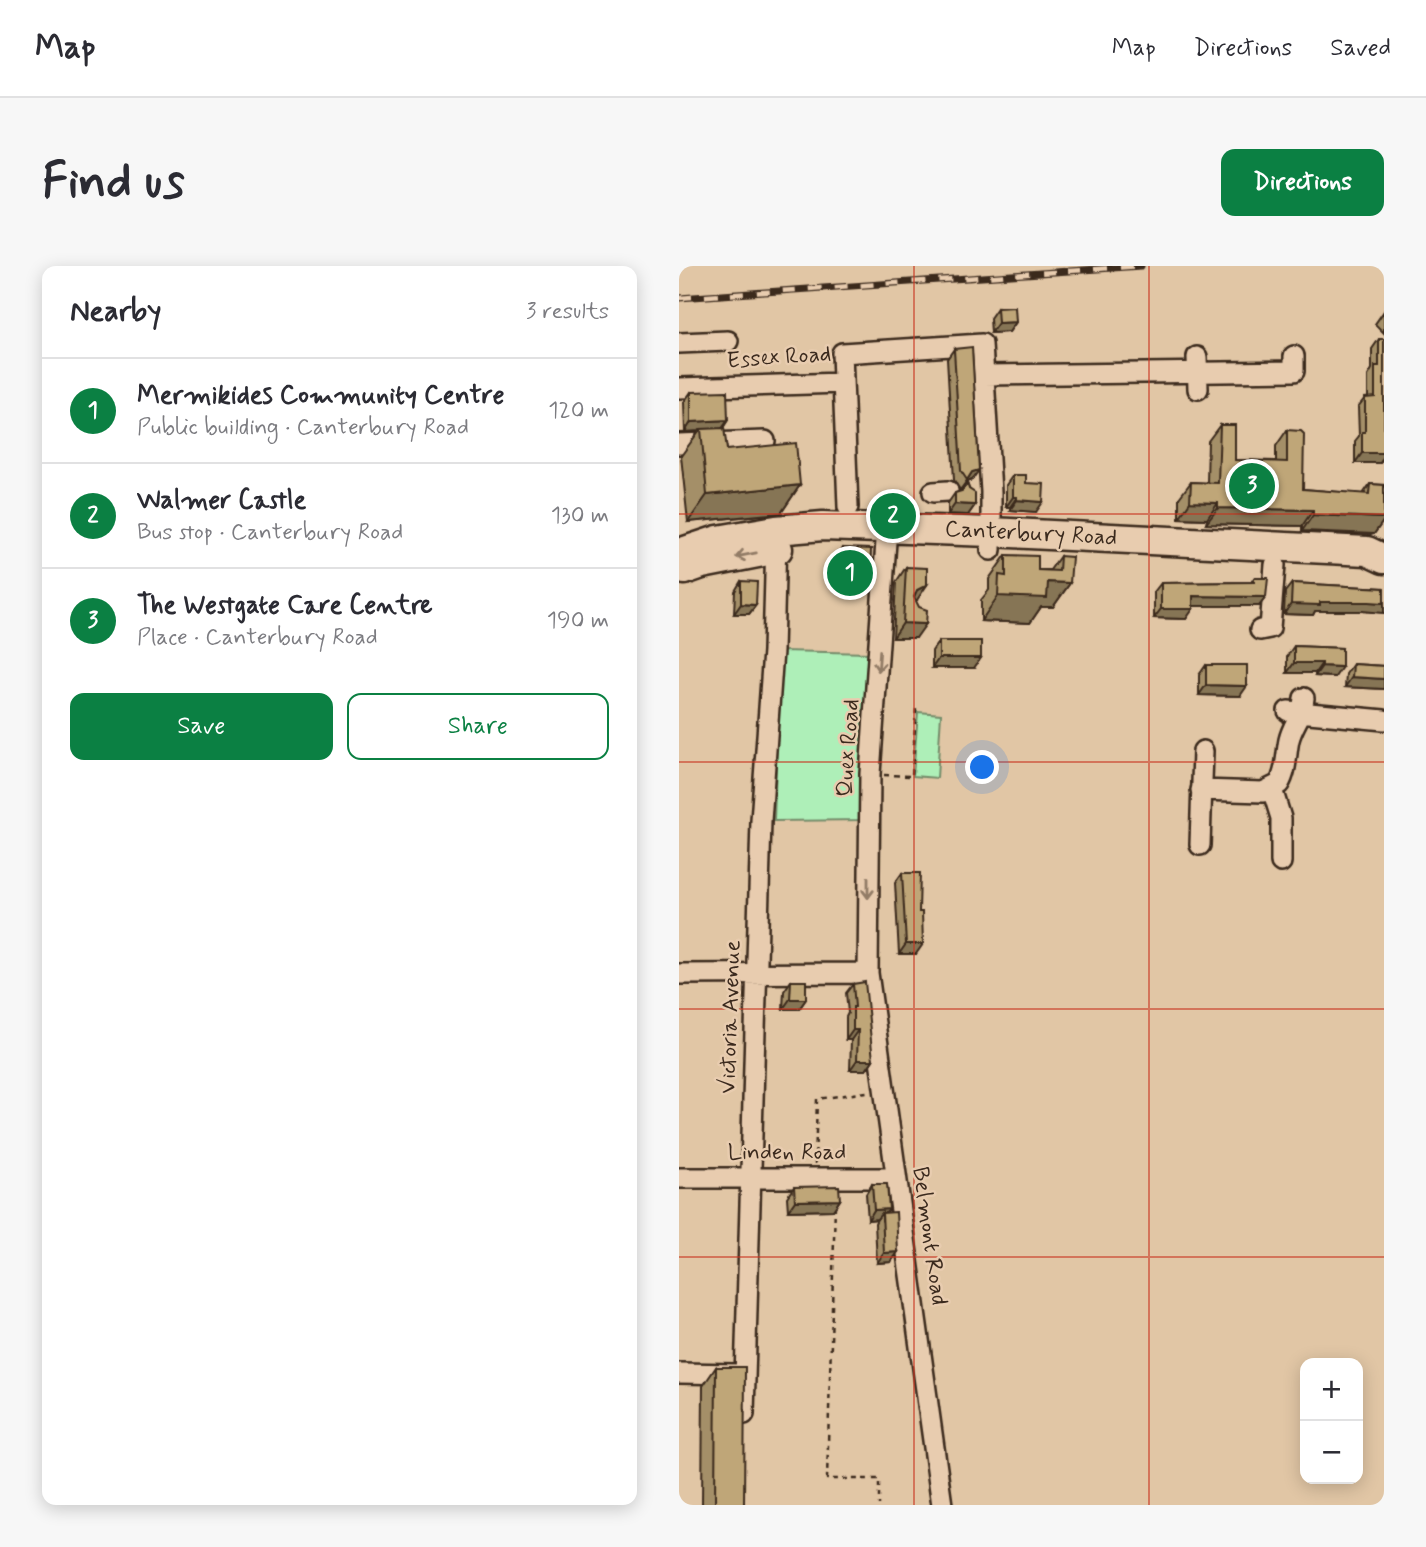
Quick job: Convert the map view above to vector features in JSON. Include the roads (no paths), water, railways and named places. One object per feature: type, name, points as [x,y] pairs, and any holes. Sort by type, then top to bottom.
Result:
[{"type":"highway","name":"Canterbury Road","points":[[679,553],[718,540],[776,539],[841,544],[887,536],[1188,551],[1367,551],[1384,561]]},
{"type":"highway","name":"Canterbury Road","points":[[679,572],[776,539]]},
{"type":"highway","name":"Canterbury Road","points":[[1188,551],[1275,565],[1365,569],[1384,561]]},
{"type":"street","points":[[679,343],[728,341]]},
{"type":"street","name":"Essex Road","points":[[679,388],[842,383],[842,353],[982,344],[984,375]]},
{"type":"street","points":[[991,541],[981,492],[984,375],[1294,371],[1294,356]]},
{"type":"street","points":[[842,383],[848,507]]},
{"type":"street","points":[[679,444],[765,441]]},
{"type":"street","name":"Quex Road","points":[[867,973],[870,774],[888,611],[887,536]]},
{"type":"street","name":"Victoria Avenue","points":[[743,1439],[761,821],[773,651],[776,539]]},
{"type":"street","points":[[1261,630],[1271,628],[1275,565]]},
{"type":"street","points":[[1201,790],[1263,792],[1272,789],[1282,779],[1289,738],[1299,707],[1384,720]]},
{"type":"street","points":[[1200,845],[1203,751]]},
{"type":"street","points":[[1272,789],[1281,818],[1281,862]]},
{"type":"street","points":[[679,974],[867,973]]},
{"type":"street","name":"Belmont Road","points":[[867,973],[942,1505]]},
{"type":"street","name":"Linden Road","points":[[679,1178],[895,1178]]},
{"type":"street","points":[[679,1373],[745,1374]]},
{"type":"railway","points":[[679,298],[1141,266]]},
{"type":"place","name":"The Westgate Care Centre","points":[[1252,486]]},
{"type":"place","name":"Walmer Castle","points":[[893,516]]},
{"type":"place","name":"Mermikides Community Centre","points":[[850,573]]}]
